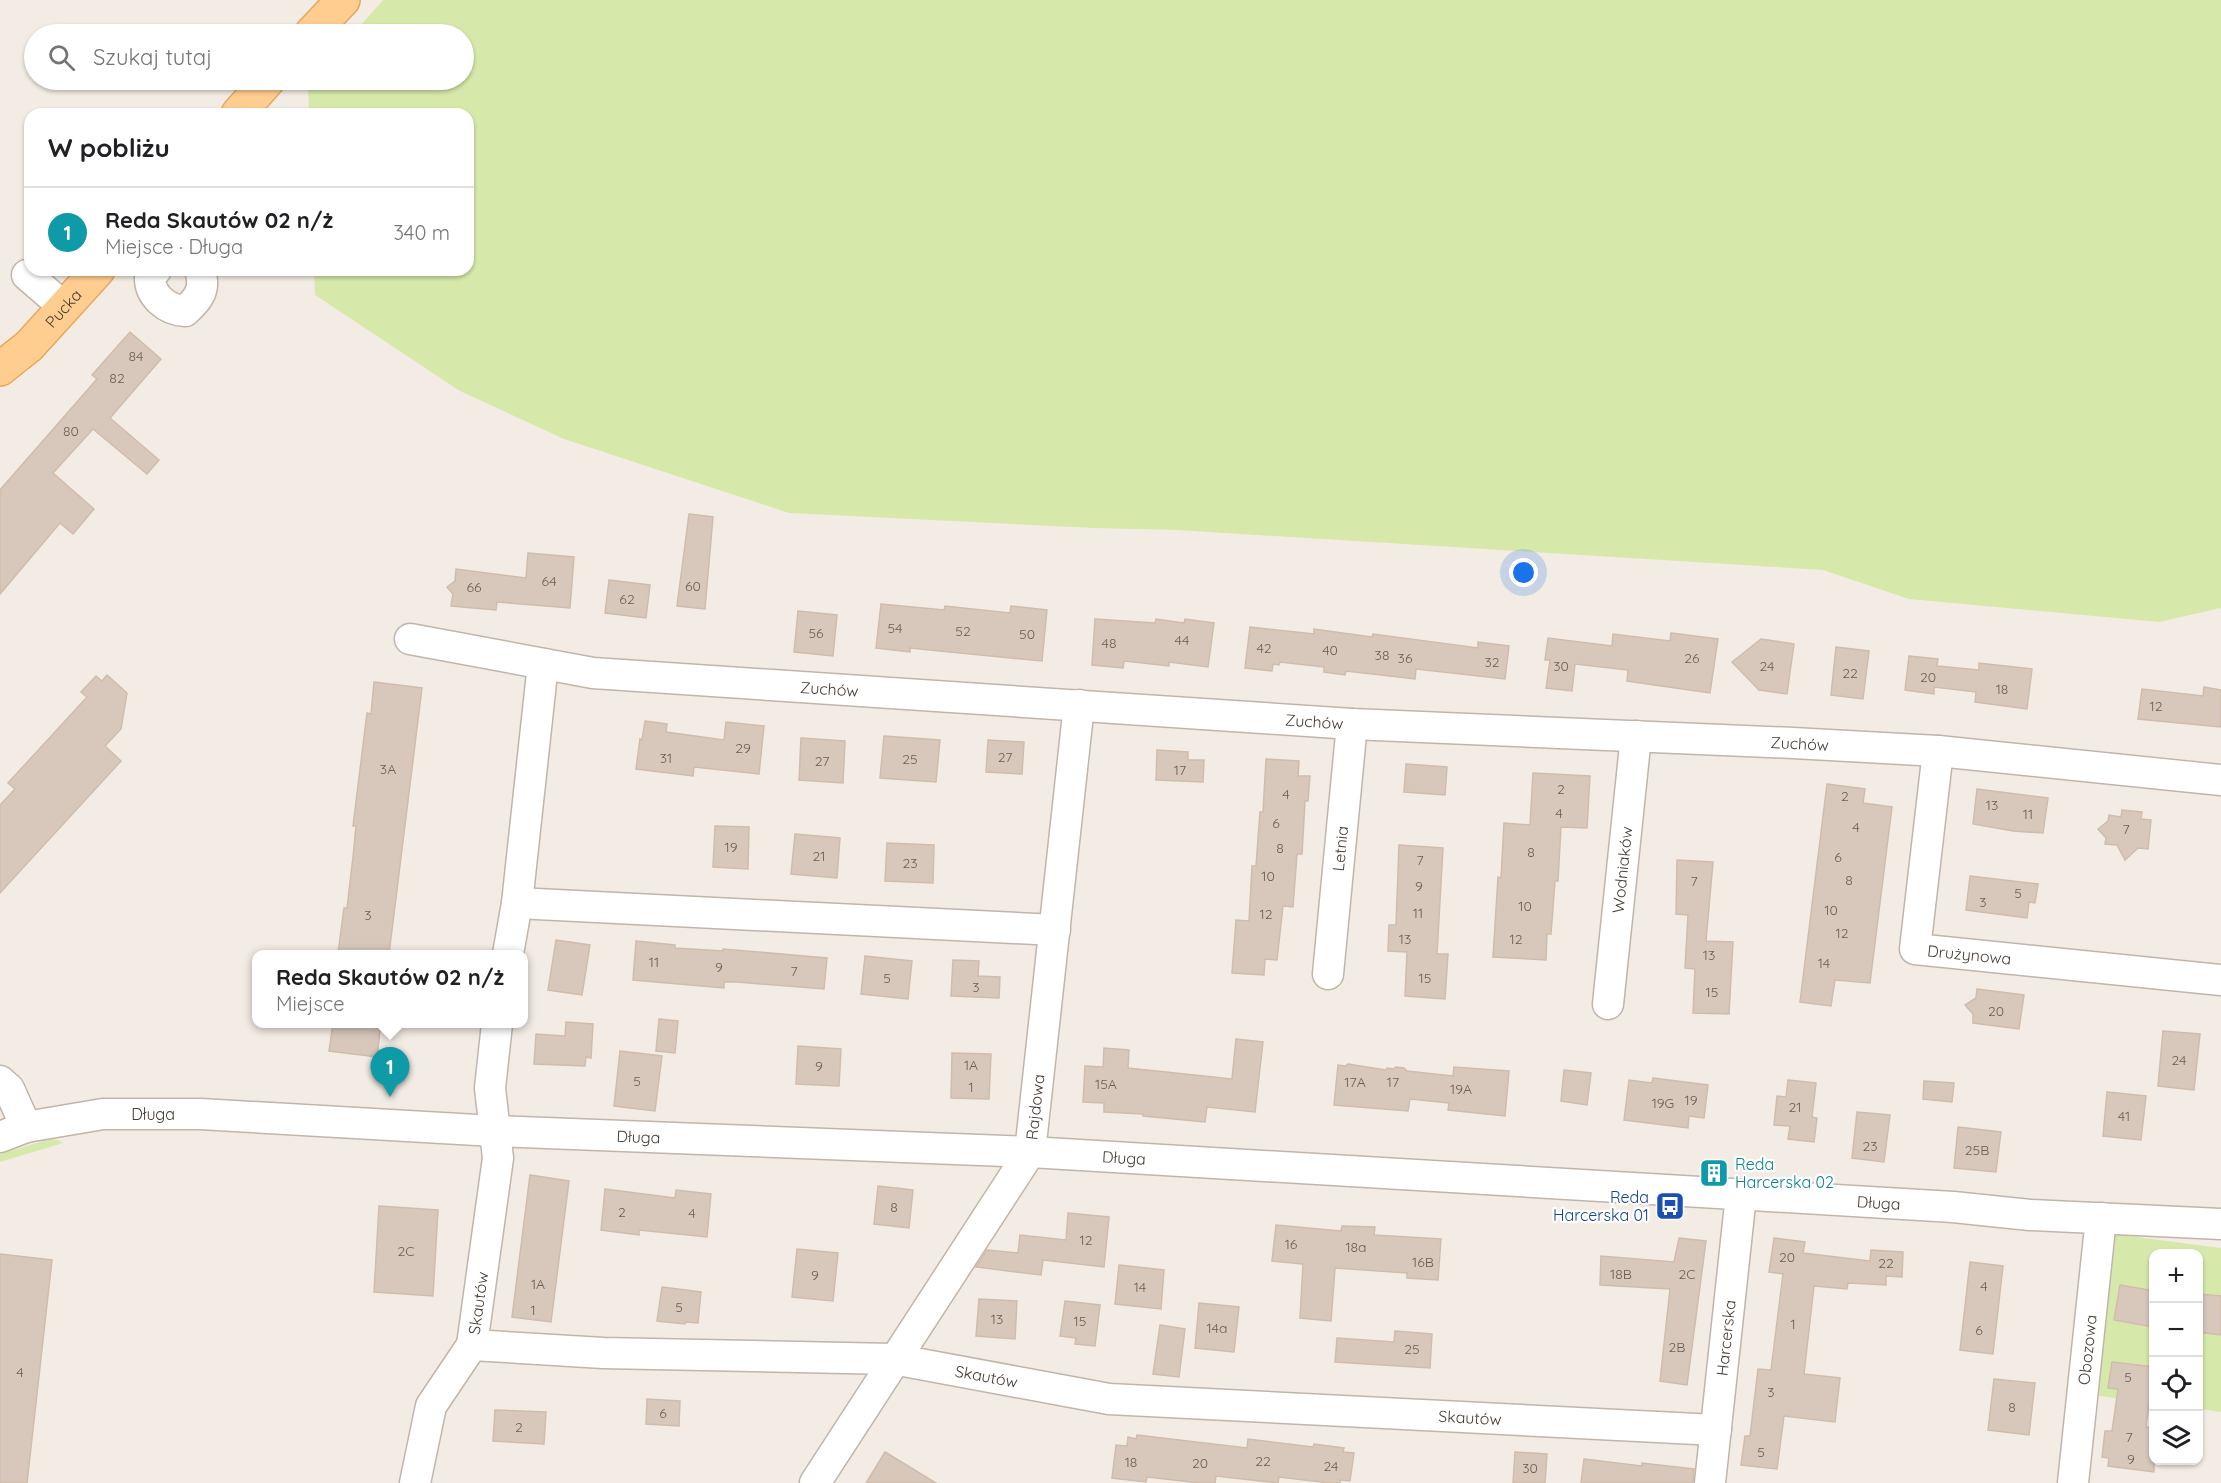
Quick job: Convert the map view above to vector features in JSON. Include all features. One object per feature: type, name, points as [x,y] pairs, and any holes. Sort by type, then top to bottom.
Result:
[{"type":"main road","points":[[306,24],[324,0]]},
{"type":"main road","points":[[320,24],[343,0]]},
{"type":"main road","points":[[243,108],[258,90]]},
{"type":"main road","name":"Pucka","points":[[0,369],[29,346],[93,276]]},
{"type":"main road","name":"Pucka","points":[[0,396],[29,346]]},
{"type":"street","points":[[28,276],[64,307]]},
{"type":"street","points":[[148,276],[156,296],[174,311],[185,311],[199,299],[203,284],[201,276]]},
{"type":"street","name":"Zuchów","points":[[410,639],[605,674],[1352,724],[1938,751],[2221,780]]},
{"type":"street","points":[[509,950],[517,903],[543,664]]},
{"type":"street","name":"Rajdowa","points":[[814,1483],[1030,1152],[1079,705]]},
{"type":"street","name":"Letnia","points":[[1328,974],[1352,724]]},
{"type":"street","name":"Wodniaków","points":[[1608,1004],[1636,736]]},
{"type":"street","name":"Drużynowa","points":[[1938,751],[1915,949],[2221,980]]},
{"type":"street","points":[[517,903],[1055,930]]},
{"type":"street","name":"Skautów","points":[[496,1028],[490,1088],[498,1158],[472,1345],[603,1353],[893,1359],[1109,1399],[1716,1430]]},
{"type":"street","points":[[0,1081],[9,1089],[13,1132]]},
{"type":"street","name":"Długa","points":[[13,1132],[103,1114],[168,1113],[494,1131],[1030,1152],[1953,1207],[2030,1215],[2221,1224]]},
{"type":"street","name":"Harcerska","points":[[1710,1483],[1741,1195]]},
{"type":"street","name":"Obozowa","points":[[2073,1483],[2101,1218]]},
{"type":"street","points":[[415,1483],[431,1406],[472,1345]]},
{"type":"green space","points":[[383,0],[2221,0],[2221,608],[2159,622],[1909,599],[1823,570],[1177,530],[789,513],[564,439],[460,391],[315,295],[314,276],[474,276],[474,108],[309,108],[308,90],[474,90],[474,24],[362,24]]},
{"type":"green space","points":[[50,1139],[63,1143],[0,1162],[0,1154]]},
{"type":"green space","points":[[2113,1234],[2221,1248],[2221,1412],[2203,1410],[2203,1249],[2149,1249],[2149,1402],[2092,1395]]},
{"type":"building","points":[[130,332],[161,359],[110,418],[159,460],[147,474],[93,429],[53,473],[94,509],[73,534],[60,523],[0,594],[0,490],[97,379],[92,375]]},
{"type":"building","points":[[689,514],[713,517],[705,609],[677,606]]},
{"type":"building","points":[[528,553],[574,557],[570,608],[497,602],[496,610],[451,606],[453,594],[447,587],[455,581],[456,569],[526,578]]},
{"type":"building","points":[[609,580],[650,585],[646,618],[605,613]]},
{"type":"building","points":[[881,604],[944,610],[945,606],[1010,613],[1011,606],[1047,610],[1042,661],[910,648],[910,652],[876,648]]},
{"type":"building","points":[[798,611],[837,615],[833,656],[794,652]]},
{"type":"building","points":[[1095,619],[1155,623],[1156,619],[1184,623],[1185,619],[1214,623],[1208,667],[1169,662],[1169,666],[1124,661],[1123,668],[1092,665]]},
{"type":"building","points":[[1250,627],[1314,634],[1314,629],[1372,637],[1373,634],[1478,648],[1478,642],[1509,646],[1505,679],[1416,669],[1415,679],[1346,671],[1345,675],[1324,672],[1324,667],[1280,662],[1279,665],[1273,664],[1272,671],[1245,668]]},
{"type":"building","points":[[1671,633],[1718,639],[1710,693],[1627,681],[1628,670],[1575,664],[1572,691],[1546,688],[1550,660],[1545,660],[1548,638],[1612,646],[1613,634],[1670,641]]},
{"type":"building","points":[[1761,639],[1794,644],[1787,694],[1759,690],[1732,662]]},
{"type":"building","points":[[1836,647],[1869,651],[1863,699],[1831,695]]},
{"type":"building","points":[[1909,656],[1938,659],[1937,666],[1979,670],[1979,663],[2032,669],[2027,709],[1975,702],[1976,692],[1934,687],[1934,694],[1905,690]]},
{"type":"building","points":[[107,675],[127,693],[121,729],[105,746],[121,761],[0,893],[0,805],[15,789],[8,783],[87,697],[81,692],[96,676],[102,681]]},
{"type":"building","points":[[374,682],[422,688],[389,950],[338,950],[344,908],[347,908],[356,826],[353,826],[367,713],[371,714]]},
{"type":"building","points":[[2204,687],[2221,690],[2221,727],[2138,719],[2142,689],[2203,696]]},
{"type":"building","points":[[645,721],[667,724],[666,732],[724,740],[726,722],[764,726],[759,774],[694,767],[693,776],[636,769]]},
{"type":"building","points":[[884,736],[940,740],[936,782],[880,778]]},
{"type":"building","points":[[801,738],[845,741],[843,783],[799,780]]},
{"type":"building","points":[[988,740],[1024,742],[1022,774],[986,772]]},
{"type":"building","points":[[1157,750],[1188,752],[1188,760],[1204,760],[1203,782],[1156,780]]},
{"type":"building","points":[[1266,759],[1299,761],[1298,776],[1310,776],[1308,801],[1305,801],[1302,854],[1297,854],[1293,907],[1283,906],[1277,960],[1265,959],[1264,975],[1232,973],[1236,920],[1249,921],[1252,866],[1256,866],[1260,812],[1263,812]]},
{"type":"building","points":[[1406,764],[1447,767],[1445,795],[1404,792]]},
{"type":"building","points":[[1533,773],[1590,776],[1587,828],[1561,827],[1558,881],[1555,881],[1551,934],[1547,934],[1546,960],[1493,957],[1504,823],[1530,825]]},
{"type":"building","points":[[1827,784],[1865,789],[1863,803],[1892,807],[1870,983],[1835,980],[1831,1006],[1800,1002]]},
{"type":"building","points":[[1977,789],[2048,798],[2043,833],[2013,831],[1973,824]]},
{"type":"building","points":[[2122,810],[2142,812],[2141,819],[2151,820],[2148,849],[2138,848],[2125,860],[2117,845],[2105,844],[2106,838],[2098,829],[2108,821],[2109,815],[2121,817]]},
{"type":"building","points":[[715,826],[749,827],[748,869],[713,867]]},
{"type":"building","points":[[795,834],[840,838],[837,878],[791,874]]},
{"type":"building","points":[[887,843],[934,845],[933,883],[885,881]]},
{"type":"building","points":[[1399,845],[1443,848],[1437,954],[1448,954],[1445,999],[1405,996],[1407,952],[1388,951],[1389,925],[1396,925]]},
{"type":"building","points":[[1677,860],[1713,862],[1706,941],[1733,942],[1729,1014],[1693,1013],[1695,969],[1685,968],[1688,915],[1676,914]]},
{"type":"building","points":[[1970,876],[2038,884],[2035,903],[2029,902],[2027,918],[1966,910]]},
{"type":"building","points":[[556,940],[590,945],[582,995],[548,990]]},
{"type":"building","points":[[636,941],[675,945],[675,948],[723,951],[723,949],[827,958],[824,989],[737,982],[724,982],[724,988],[633,980]]},
{"type":"building","points":[[865,956],[912,961],[908,999],[861,994]]},
{"type":"building","points":[[953,960],[979,961],[978,976],[1000,977],[999,998],[951,996]]},
{"type":"building","points":[[1977,989],[2024,995],[2019,1029],[1973,1023],[1973,1014],[1965,1005],[1976,998]]},
{"type":"building","points":[[659,1019],[678,1021],[675,1053],[656,1051]]},
{"type":"building","points":[[566,1022],[593,1024],[591,1058],[586,1057],[585,1066],[534,1064],[536,1034],[565,1036]]},
{"type":"building","points":[[332,1028],[380,1028],[377,1057],[329,1051]]},
{"type":"building","points":[[2163,1031],[2200,1034],[2194,1090],[2158,1086]]},
{"type":"building","points":[[1236,1039],[1263,1042],[1255,1112],[1207,1107],[1205,1122],[1143,1116],[1143,1114],[1104,1112],[1104,1103],[1083,1102],[1085,1066],[1103,1067],[1104,1048],[1129,1050],[1128,1068],[1232,1079]]},
{"type":"building","points":[[798,1046],[841,1049],[839,1086],[796,1084]]},
{"type":"building","points":[[620,1051],[662,1056],[655,1111],[614,1106]]},
{"type":"building","points":[[952,1053],[991,1054],[989,1099],[951,1098]]},
{"type":"building","points":[[1348,1064],[1386,1070],[1396,1067],[1407,1071],[1453,1076],[1454,1067],[1509,1071],[1505,1116],[1448,1110],[1449,1103],[1410,1099],[1408,1111],[1334,1105],[1338,1065]]},
{"type":"building","points":[[1564,1070],[1591,1073],[1587,1105],[1561,1101]]},
{"type":"building","points":[[1653,1078],[1708,1085],[1704,1118],[1689,1116],[1688,1128],[1624,1120],[1629,1080],[1652,1083]]},
{"type":"building","points":[[1788,1080],[1816,1083],[1812,1117],[1817,1118],[1814,1142],[1788,1139],[1790,1126],[1774,1125],[1777,1096],[1786,1097]]},
{"type":"building","points":[[1924,1081],[1954,1083],[1952,1102],[1923,1099]]},
{"type":"building","points":[[2107,1092],[2146,1096],[2141,1140],[2103,1136]]},
{"type":"building","points":[[1857,1112],[1890,1115],[1884,1162],[1852,1158]]},
{"type":"building","points":[[1958,1127],[2001,1132],[1996,1172],[1954,1168]]},
{"type":"building","points":[[530,1175],[569,1181],[551,1322],[512,1317]]},
{"type":"building","points":[[878,1186],[913,1190],[909,1228],[874,1224]]},
{"type":"building","points":[[605,1189],[675,1198],[676,1190],[711,1194],[707,1237],[639,1230],[639,1235],[601,1230]]},
{"type":"building","points":[[379,1206],[438,1210],[433,1296],[374,1292]]},
{"type":"building","points":[[1068,1213],[1109,1217],[1104,1267],[1043,1260],[1041,1275],[976,1267],[987,1250],[1018,1253],[1020,1235],[1066,1240]]},
{"type":"building","points":[[1276,1225],[1341,1231],[1342,1226],[1375,1227],[1374,1235],[1441,1239],[1438,1280],[1407,1278],[1407,1273],[1335,1268],[1331,1321],[1300,1318],[1303,1264],[1272,1261]]},
{"type":"building","points":[[1679,1238],[1706,1241],[1687,1385],[1660,1381],[1670,1289],[1600,1285],[1601,1256],[1674,1262]]},
{"type":"building","points":[[1774,1238],[1805,1242],[1803,1253],[1870,1261],[1871,1250],[1903,1252],[1902,1277],[1886,1276],[1886,1285],[1848,1283],[1847,1289],[1814,1286],[1804,1374],[1840,1378],[1835,1422],[1784,1416],[1777,1469],[1741,1465],[1745,1436],[1750,1436],[1758,1369],[1771,1370],[1783,1274],[1769,1272]]},
{"type":"building","points":[[797,1249],[838,1253],[833,1301],[792,1297]]},
{"type":"building","points":[[0,1254],[52,1260],[27,1483],[0,1483]]},
{"type":"building","points":[[1970,1262],[2003,1266],[1993,1354],[1960,1350]]},
{"type":"building","points":[[1119,1265],[1164,1270],[1161,1309],[1115,1304]]},
{"type":"building","points":[[2120,1285],[2149,1290],[2149,1326],[2114,1320]]},
{"type":"building","points":[[662,1287],[701,1292],[698,1323],[657,1321]]},
{"type":"building","points":[[2203,1294],[2221,1296],[2221,1335],[2203,1333]]},
{"type":"building","points":[[979,1299],[1017,1301],[1015,1339],[976,1336]]},
{"type":"building","points":[[1065,1301],[1100,1305],[1095,1346],[1075,1344],[1076,1338],[1060,1336]]},
{"type":"building","points":[[1199,1303],[1239,1307],[1234,1352],[1195,1348]]},
{"type":"building","points":[[1160,1325],[1185,1329],[1179,1377],[1153,1374]]},
{"type":"building","points":[[1395,1331],[1432,1334],[1430,1368],[1335,1362],[1337,1338],[1394,1342]]},
{"type":"building","points":[[2112,1362],[2149,1366],[2149,1404],[2146,1427],[2149,1427],[2149,1465],[2154,1465],[2154,1472],[2108,1466],[2109,1458],[2102,1457],[2105,1431],[2112,1431],[2118,1389],[2108,1388]]},
{"type":"building","points":[[1994,1379],[2035,1383],[2029,1435],[1988,1430]]},
{"type":"building","points":[[647,1399],[680,1401],[679,1426],[646,1424]]},
{"type":"building","points":[[495,1410],[546,1412],[544,1444],[493,1441]]},
{"type":"building","points":[[1137,1435],[1247,1448],[1248,1439],[1313,1447],[1314,1444],[1344,1448],[1343,1452],[1354,1453],[1350,1481],[1340,1480],[1340,1483],[1330,1483],[1279,1477],[1278,1483],[1216,1476],[1215,1483],[1200,1483],[1147,1477],[1146,1482],[1112,1478],[1116,1445],[1127,1446],[1128,1437],[1136,1439]]},
{"type":"building","points":[[885,1452],[936,1483],[866,1483]]},
{"type":"building","points":[[1515,1452],[1547,1454],[1545,1483],[1513,1483]]},
{"type":"building","points":[[1584,1459],[1694,1469],[1693,1483],[1581,1483]]},
{"type":"place","name":"Reda Skautów 02 n/ż","points":[[390,1097]]},
{"type":"place","name":"Reda Harcerska 02","points":[[1714,1173]]},
{"type":"place","name":"Reda Harcerska 01","points":[[1670,1206]]}]
